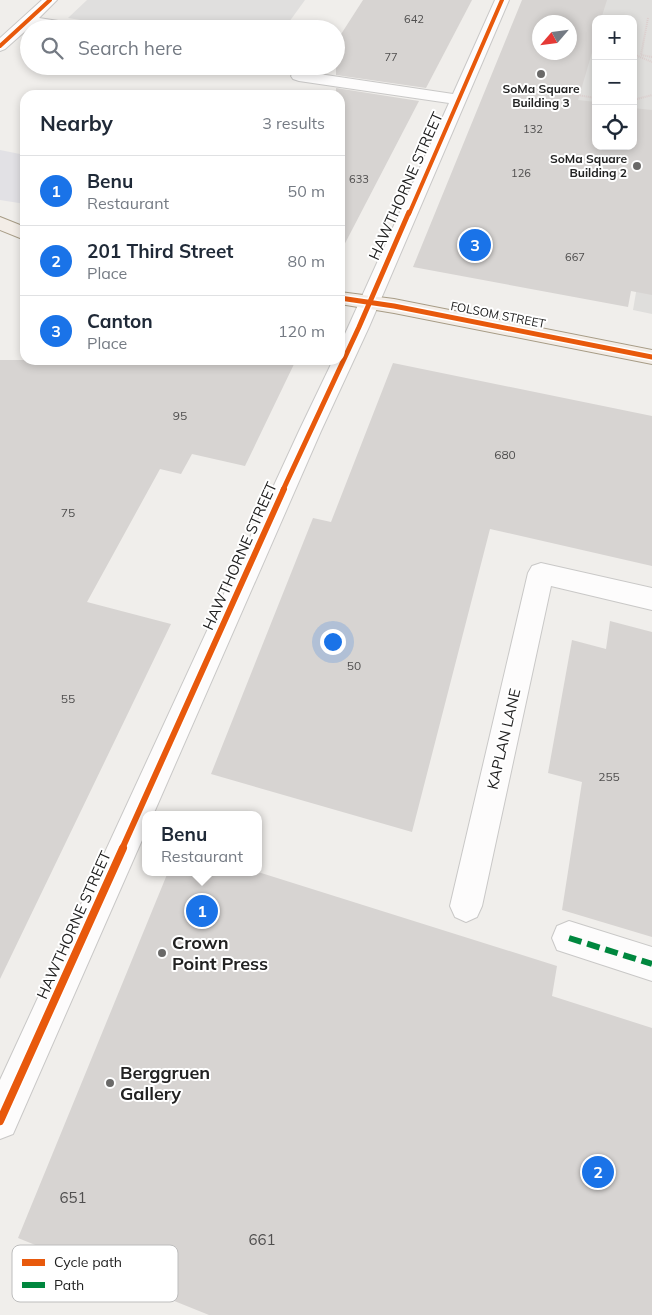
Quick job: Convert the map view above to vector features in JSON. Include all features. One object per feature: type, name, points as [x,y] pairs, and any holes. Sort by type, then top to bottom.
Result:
[{"type":"main road","points":[[0,223],[20,232]]},
{"type":"main road","points":[[0,240],[20,240]]},
{"type":"main road","name":"FOLSOM STREET","points":[[345,299],[652,356]]},
{"type":"street","points":[[29,20],[50,0]]},
{"type":"street","name":"HAWTHORNE STREET","points":[[345,355],[502,0]]},
{"type":"street","points":[[0,46],[20,28]]},
{"type":"street","points":[[299,76],[458,100]]},
{"type":"street","name":"HAWTHORNE STREET","points":[[0,1121],[341,365]]},
{"type":"street","name":"KAPLAN LANE","points":[[466,906],[541,572],[652,600]]},
{"type":"street","points":[[569,938],[652,964]]},
{"type":"path","points":[[641,56],[648,18]]},
{"type":"path","points":[[637,55],[652,57]]},
{"type":"path","points":[[641,56],[652,62]]},
{"type":"path","points":[[564,93],[592,97]]},
{"type":"path","points":[[637,99],[652,95]]},
{"type":"shaded area","points":[[87,0],[305,0],[291,20],[80,20],[68,18]]},
{"type":"shaded area","points":[[591,0],[652,0],[652,314],[633,310],[649,216],[634,150],[637,150],[637,15],[592,15],[592,111],[485,95],[532,58],[532,60],[577,60],[577,29],[581,29]]},
{"type":"shaded area","points":[[0,150],[20,154],[20,203],[0,200]]},
{"type":"building","points":[[363,0],[472,0],[426,88],[336,75],[345,75],[345,28]]},
{"type":"building","points":[[522,0],[607,0],[602,15],[592,15],[592,53],[578,100],[592,102],[592,150],[637,150],[637,108],[652,110],[652,295],[631,291],[628,307],[413,267]]},
{"type":"building","points":[[336,88],[419,101],[345,243],[345,90],[336,90]]},
{"type":"building","points":[[0,360],[20,360],[20,365],[294,365],[245,466],[192,454],[181,474],[160,469],[87,602],[171,624],[0,979]]},
{"type":"building","points":[[393,363],[652,416],[652,566],[490,529],[412,832],[211,774],[313,518],[331,522]]},
{"type":"building","points":[[610,621],[652,632],[652,937],[562,910],[582,782],[548,773],[572,640],[606,649]]},
{"type":"building","points":[[262,873],[557,966],[552,996],[652,1028],[652,1315],[209,1315],[177,1302],[178,1245],[35,1245],[18,1238],[166,876],[262,876]]},
{"type":"marked path","points":[[569,938],[652,964]]},
{"type":"cycle path","points":[[28,20],[50,0]]},
{"type":"cycle path","points":[[345,357],[502,0]]},
{"type":"cycle path","points":[[0,46],[20,28]]},
{"type":"cycle path","points":[[345,299],[394,306],[652,357]]},
{"type":"cycle path","points":[[0,1121],[341,365]]},
{"type":"place","name":"SoMa Square Building 3","points":[[541,74]]},
{"type":"place","name":"SoMa Square Building 2","points":[[637,166]]},
{"type":"place","name":"Canton","points":[[475,245]]},
{"type":"place","name":"Benu","points":[[202,911]]},
{"type":"place","name":"Crown Point Press","points":[[162,953]]},
{"type":"place","name":"Berggruen Gallery","points":[[110,1083]]},
{"type":"place","name":"201 Third Street","points":[[598,1172]]}]
